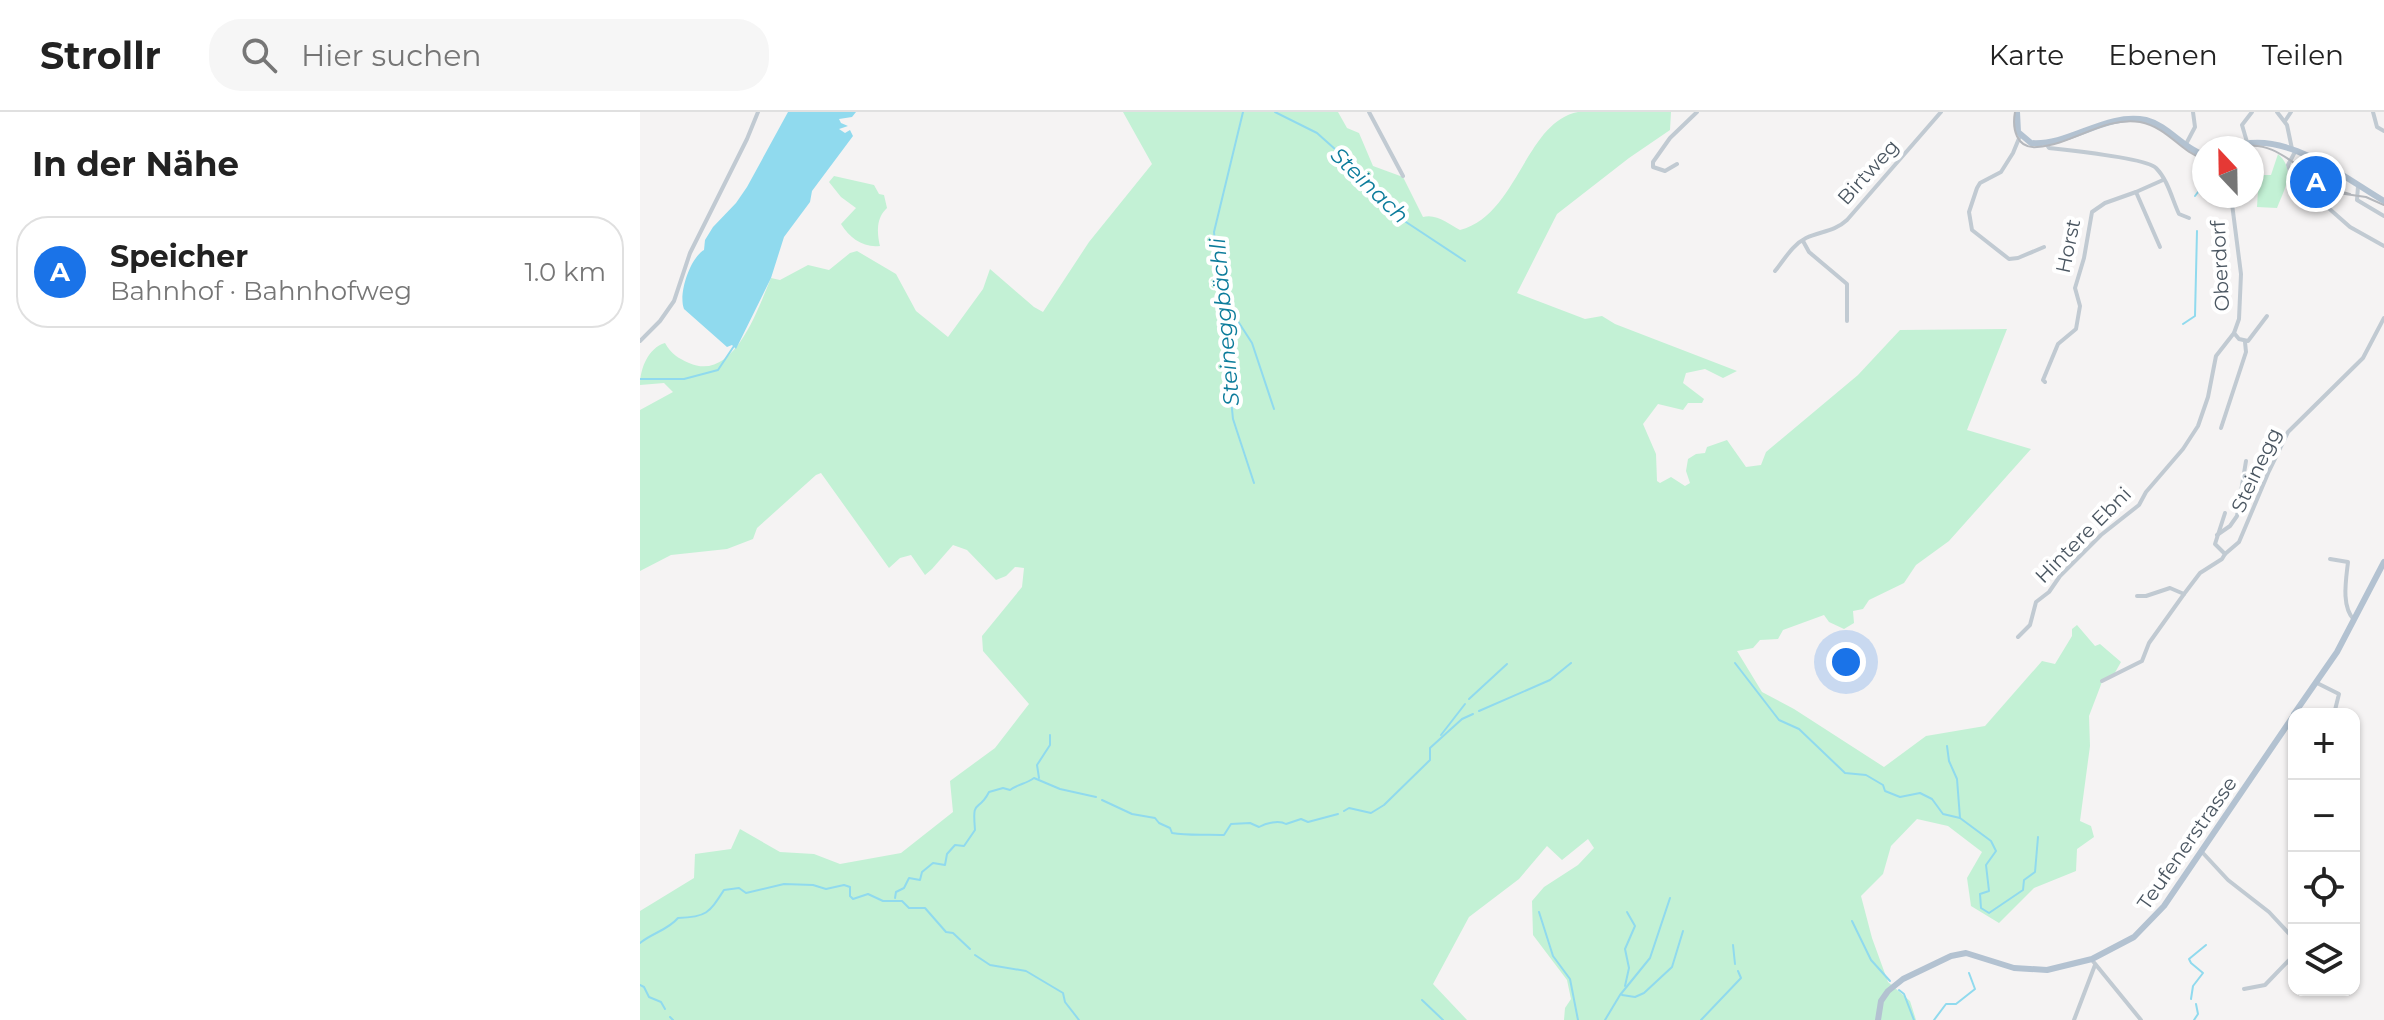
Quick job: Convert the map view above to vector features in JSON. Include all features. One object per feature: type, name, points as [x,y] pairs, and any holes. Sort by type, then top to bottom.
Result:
[{"type":"main road","points":[[2017,112],[2016,125],[2020,136],[2031,143],[2045,142],[2113,121],[2136,118],[2164,127],[2192,148]]},
{"type":"main road","points":[[2264,145],[2294,149],[2334,169],[2384,201]]},
{"type":"main road","name":"Teufenerstrasse","points":[[2300,708],[2354,620],[2384,562]]},
{"type":"main road","name":"Teufenerstrasse","points":[[1878,1020],[1881,1001],[1888,991],[1903,979],[1959,954],[1975,955],[2034,971],[2094,962],[2128,942],[2152,922],[2288,726]]},
{"type":"main road","name":"Teufenerstrasse","points":[[2283,733],[2288,728]]},
{"type":"street","points":[[640,341],[674,301],[690,253],[758,112]]},
{"type":"street","points":[[1369,112],[1403,176]]},
{"type":"street","points":[[1677,164],[1665,171],[1653,167],[1653,162],[1670,138],[1697,112]]},
{"type":"street","name":"Birtweg","points":[[1775,271],[1789,251],[1803,241],[1843,224],[1941,112]]},
{"type":"street","points":[[2186,144],[2195,127],[2193,112]]},
{"type":"street","points":[[2245,136],[2242,125],[2252,112]]},
{"type":"street","points":[[2277,112],[2285,121],[2294,149],[2288,165],[2291,175],[2350,227],[2384,246]]},
{"type":"street","points":[[2285,121],[2291,112]]},
{"type":"street","points":[[2373,112],[2377,127],[2384,131]]},
{"type":"street","points":[[2020,136],[2001,172],[1980,183],[1977,188],[1969,212],[1970,225],[1977,235],[2009,259],[2044,247]]},
{"type":"street","points":[[2045,142],[2049,148],[2141,161],[2155,166],[2172,193],[2179,214],[2189,218]]},
{"type":"street","points":[[2160,247],[2152,235],[2147,214],[2136,192],[2163,180]]},
{"type":"street","points":[[2358,186],[2357,200],[2384,216]]},
{"type":"street","name":"Horst","points":[[2045,382],[2043,380],[2058,344],[2076,329],[2080,306],[2075,288],[2092,212],[2105,203],[2136,192]]},
{"type":"street","name":"Oberdorf","points":[[2146,492],[2179,456],[2198,426],[2208,397],[2216,356],[2234,333],[2239,319],[2242,291],[2233,208]]},
{"type":"street","points":[[1803,241],[1806,250],[1847,284],[1847,321]]},
{"type":"street","points":[[2221,428],[2246,352],[2245,342],[2252,339],[2267,316]]},
{"type":"street","name":"Steinegg","points":[[2102,681],[2142,661],[2149,643],[2200,573],[2222,559],[2239,542],[2288,432],[2363,358],[2384,318]]},
{"type":"street","name":"Oberdorf","points":[[2234,333],[2245,342]]},
{"type":"street","points":[[2217,535],[2230,526],[2237,516],[2246,461]]},
{"type":"street","name":"Hintere Ebni","points":[[2018,637],[2030,625],[2036,602],[2101,535],[2135,509],[2146,492]]},
{"type":"street","points":[[2225,513],[2216,548],[2225,554]]},
{"type":"street","points":[[2330,559],[2348,562],[2346,599],[2354,620]]},
{"type":"street","points":[[2137,596],[2170,588],[2184,594]]},
{"type":"street","points":[[2317,683],[2339,694],[2336,708]]},
{"type":"street","points":[[2202,852],[2228,880],[2269,912],[2288,933]]},
{"type":"street","points":[[2244,989],[2265,985],[2288,961]]},
{"type":"street","points":[[2074,1020],[2094,962]]},
{"type":"street","points":[[2094,962],[2141,1020]]},
{"type":"green space","points":[[1123,112],[1338,112],[1347,128],[1359,133],[1373,166],[1403,177],[1423,217],[1438,218],[1460,230],[1480,221],[1495,207],[1545,133],[1560,119],[1578,112],[1671,112],[1670,130],[1557,214],[1517,293],[1585,319],[1602,316],[1615,324],[1737,371],[1723,378],[1705,369],[1686,373],[1683,383],[1704,399],[1702,403],[1688,403],[1683,410],[1658,404],[1643,424],[1656,454],[1657,481],[1660,483],[1671,477],[1685,486],[1690,483],[1686,471],[1688,459],[1705,453],[1707,447],[1727,440],[1746,467],[1761,465],[1766,452],[1858,375],[1900,330],[2007,329],[1967,430],[2031,449],[1949,541],[1916,565],[1904,583],[1869,600],[1863,609],[1853,611],[1854,623],[1844,629],[1829,622],[1824,615],[1783,630],[1778,639],[1760,640],[1753,648],[1737,651],[1762,692],[1884,767],[1926,736],[1985,726],[2042,661],[2055,664],[2077,625],[2095,646],[2100,644],[2121,662],[2113,676],[2102,682],[2089,716],[2090,746],[2080,821],[2091,826],[2094,837],[2077,849],[2076,871],[2034,888],[1999,923],[1971,906],[1967,878],[1982,852],[1948,826],[1917,819],[1891,846],[1883,874],[1861,896],[1888,982],[1910,1001],[1916,1020],[1564,1020],[1565,1008],[1571,999],[1567,980],[1533,935],[1532,901],[1544,887],[1578,865],[1594,848],[1588,839],[1562,860],[1547,846],[1519,879],[1469,917],[1433,984],[1467,1020],[640,1020],[640,911],[694,878],[695,854],[731,849],[740,829],[780,852],[814,854],[840,864],[901,853],[953,812],[950,781],[995,748],[1029,704],[983,651],[982,636],[1022,587],[1024,568],[1015,567],[996,580],[967,550],[953,545],[925,575],[911,555],[900,558],[889,568],[821,473],[757,528],[753,539],[727,549],[671,555],[640,571],[640,410],[673,392],[664,383],[640,385],[646,360],[654,349],[665,343],[675,355],[689,363],[705,366],[719,362],[742,339],[771,278],[780,280],[808,265],[829,270],[857,251],[896,274],[916,311],[948,337],[983,289],[990,269],[1043,312],[1089,242],[1152,164]]},
{"type":"green space","points":[[2278,154],[2288,173],[2277,208],[2264,207],[2264,175],[2271,175]]},
{"type":"green space","points":[[834,176],[874,185],[879,194],[884,195],[887,208],[878,226],[880,246],[858,241],[841,224],[856,208],[841,197],[829,182]]},
{"type":"water","points":[[788,112],[856,112],[852,117],[839,119],[848,126],[839,129],[845,133],[850,130],[853,136],[812,191],[810,202],[784,237],[771,278],[736,349],[732,345],[727,347],[684,309],[684,286],[694,260],[704,250],[705,240],[747,187]]},
{"type":"waterway","name":"Steineggbächli","points":[[1243,112],[1214,232],[1233,419],[1254,483]]},
{"type":"waterway","name":"Steinach","points":[[1275,112],[1317,133],[1364,175],[1406,222],[1465,261]]},
{"type":"waterway","points":[[2183,324],[2195,316],[2197,231]]},
{"type":"waterway","points":[[1223,298],[1252,343],[1274,409]]},
{"type":"waterway","name":"Steinach","points":[[640,379],[684,379],[718,370],[734,346]]},
{"type":"waterway","points":[[1479,711],[1550,680],[1571,663]]},
{"type":"waterway","points":[[1735,663],[1779,720],[1799,729],[1845,773],[1866,775],[1883,785],[1885,791],[1900,797],[1920,793],[1932,799],[1943,814],[1960,818],[1991,841],[1996,851],[1986,865],[1989,891],[1980,894],[1981,908],[1989,913],[2023,890],[2024,880],[2035,872],[2038,837]]},
{"type":"waterway","points":[[1469,699],[1507,664]]},
{"type":"waterway","points":[[1441,735],[1465,704]]},
{"type":"waterway","points":[[1344,811],[1349,808],[1371,813],[1384,805],[1430,760],[1430,748],[1462,719],[1473,714]]},
{"type":"waterway","points":[[1039,778],[1037,765],[1050,745],[1050,735]]},
{"type":"waterway","points":[[1947,746],[1949,761],[1957,779],[1960,818]]},
{"type":"waterway","points":[[895,898],[896,892],[904,888],[909,878],[920,880],[922,872],[933,863],[945,865],[947,854],[955,845],[964,846],[975,830],[975,809],[989,792],[1003,788],[1010,790],[1034,778],[1060,789],[1096,797]]},
{"type":"waterway","points":[[1102,800],[1132,814],[1155,818],[1170,828],[1172,833],[1185,834],[1224,835],[1231,824],[1250,823],[1259,827],[1272,822],[1286,824],[1301,819],[1308,822],[1338,814]]},
{"type":"waterway","points":[[640,943],[678,918],[706,912],[724,890],[739,888],[746,893],[784,884],[813,885],[826,889],[844,885],[850,887],[853,899],[868,894],[883,901],[902,901],[909,908],[925,908],[946,932],[953,933],[970,949]]},
{"type":"waterway","points":[[1605,1020],[1620,995],[1650,958],[1670,898]]},
{"type":"waterway","points":[[1539,912],[1553,956],[1570,979],[1578,1020]]},
{"type":"waterway","points":[[1625,986],[1629,968],[1625,949],[1635,926],[1627,912]]},
{"type":"waterway","points":[[1852,921],[1871,960],[1890,981]]},
{"type":"waterway","points":[[1622,995],[1635,997],[1644,993],[1672,967],[1683,931]]},
{"type":"waterway","points":[[1733,945],[1735,964]]},
{"type":"waterway","points":[[2191,999],[2193,986],[2203,973],[2189,959],[2206,945]]},
{"type":"waterway","points":[[975,955],[990,965],[1026,971],[1063,993],[1065,1002],[1079,1020]]},
{"type":"waterway","points":[[1701,1020],[1741,978],[1738,971]]},
{"type":"waterway","points":[[1934,1020],[1946,1004],[1956,1004],[1975,989],[1969,973]]},
{"type":"waterway","points":[[640,985],[649,997],[661,1002],[665,1009]]},
{"type":"waterway","points":[[1899,990],[1904,994],[1914,1020]]},
{"type":"waterway","points":[[1422,1000],[1443,1020]]},
{"type":"waterway","points":[[2194,1020],[2198,1014],[2196,1004]]},
{"type":"waterway","points":[[670,1017],[673,1020]]},
{"type":"railway","points":[[2015,112],[2017,136],[2030,147],[2050,145],[2127,121],[2159,129],[2192,153]]},
{"type":"railway","points":[[2264,147],[2281,154],[2335,189],[2350,194]]},
{"type":"railway","points":[[2338,193],[2366,197],[2384,205]]},
{"type":"place","name":"Speicher","points":[[2316,182]]}]
